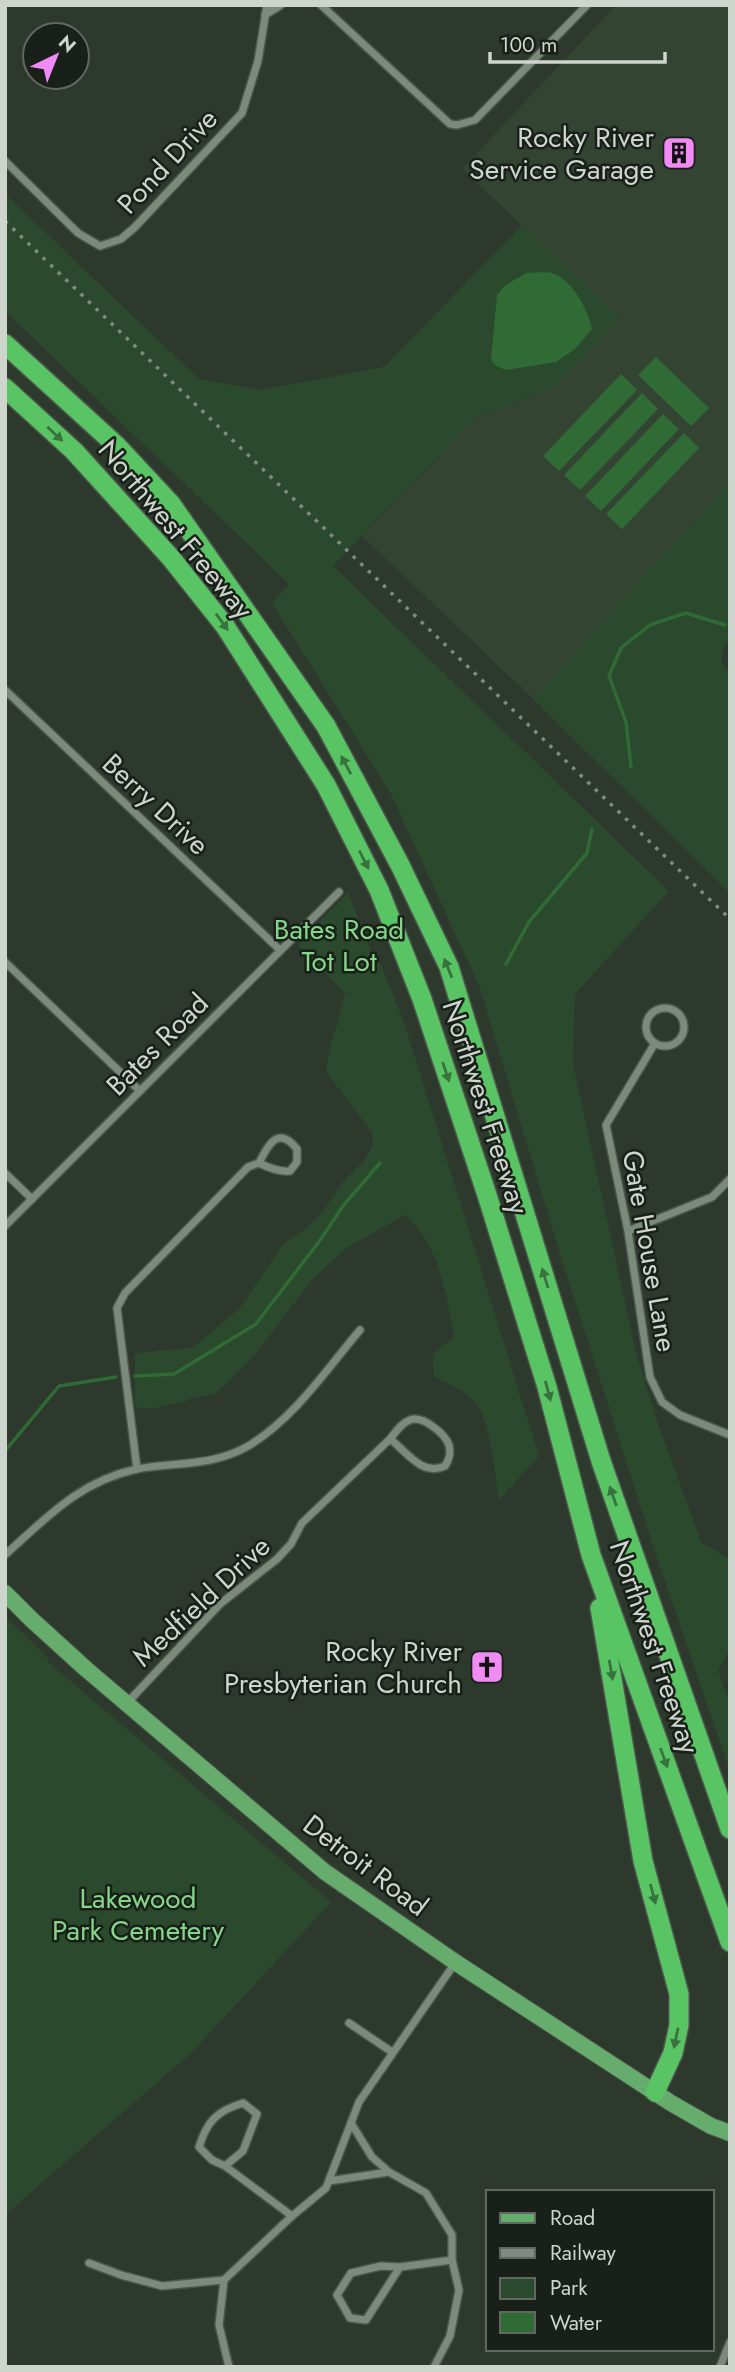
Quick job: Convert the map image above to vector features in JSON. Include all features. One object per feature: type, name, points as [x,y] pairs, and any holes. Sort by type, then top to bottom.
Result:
[{"type":"highway","name":"Northwest Freeway","points":[[5,344],[117,446],[171,504],[326,726],[400,865],[449,967],[601,1461],[730,1829]]},
{"type":"highway","name":"Northwest Freeway","points":[[5,388],[92,471],[171,558],[225,626],[326,785],[379,890],[422,999],[487,1195],[547,1387],[591,1555],[730,1942]]},
{"type":"highway","points":[[591,1555],[643,1861],[679,1994],[679,2025],[673,2053],[655,2092]]},
{"type":"highway","points":[[709,1768],[730,1808]]},
{"type":"main road","name":"Detroit Road","points":[[5,1593],[127,1703],[325,1872],[455,1962],[655,2092],[711,2126],[730,2133]]},
{"type":"street","name":"Pond Drive","points":[[5,161],[78,233],[100,246],[121,239],[242,113],[258,61],[267,5]]},
{"type":"street","points":[[265,15],[281,5]]},
{"type":"street","points":[[321,5],[450,124],[457,125],[475,120],[587,5]]},
{"type":"street","name":"Berry Drive","points":[[5,690],[279,949]]},
{"type":"street","name":"Bates Road","points":[[5,1226],[279,949],[339,892]]},
{"type":"street","points":[[5,962],[140,1091]]},
{"type":"street","points":[[663,1008],[678,1013],[685,1026],[679,1041],[667,1046],[655,1043],[647,1032],[650,1015],[663,1008]]},
{"type":"street","name":"Gate House Lane","points":[[655,1043],[606,1125],[628,1231],[650,1377],[662,1402],[680,1415],[730,1435]]},
{"type":"street","points":[[137,1469],[117,1308],[125,1293],[248,1167],[259,1163],[284,1172],[290,1171],[297,1162],[297,1149],[289,1140],[274,1139],[268,1144],[259,1163]]},
{"type":"street","points":[[5,1173],[32,1199]]},
{"type":"street","points":[[628,1231],[712,1197],[730,1179]]},
{"type":"street","points":[[5,1555],[93,1483],[137,1469],[201,1463],[248,1446],[287,1416],[360,1330]]},
{"type":"street","name":"Medfield Drive","points":[[127,1703],[220,1604],[277,1559],[291,1544],[302,1523],[403,1423],[411,1419],[422,1420],[448,1443],[449,1460],[445,1466],[430,1470],[421,1466],[390,1438]]},
{"type":"street","points":[[89,2263],[162,2286],[224,2280],[326,2188],[359,2102],[455,1962]]},
{"type":"street","points":[[349,2023],[392,2052]]},
{"type":"street","points":[[225,2166],[243,2151],[257,2114],[243,2103],[225,2109],[205,2127],[199,2147],[212,2160],[225,2166],[292,2216]]},
{"type":"street","points":[[351,2123],[372,2157],[389,2172],[426,2193],[452,2235],[452,2260],[459,2290],[450,2336],[434,2367]]},
{"type":"street","points":[[329,2181],[389,2172]]},
{"type":"street","points":[[400,2267],[366,2320],[350,2318],[337,2295],[351,2273],[381,2266],[400,2267],[452,2260]]},
{"type":"street","points":[[224,2280],[219,2325],[229,2367]]},
{"type":"street","points":[[720,2367],[730,2342]]},
{"type":"shaded area","points":[[616,5],[730,5],[730,482],[533,699],[362,536],[475,418],[556,386],[620,318],[462,169]]},
{"type":"green space","points":[[5,194],[199,379],[260,390],[384,367],[522,225],[620,318],[556,386],[475,418],[333,566],[669,891],[575,994],[573,1064],[637,1357],[658,1424],[701,1542],[730,1559],[730,1651],[718,1670],[730,1704],[730,1771],[655,1552],[561,1257],[480,988],[391,794],[272,603],[289,584],[5,311]]},
{"type":"green space","points":[[730,482],[730,640],[724,645],[721,662],[730,673],[730,893],[533,699]]},
{"type":"green space","name":"Bates Road Tot Lot","points":[[348,893],[372,953],[376,952],[405,1025],[539,1456],[499,1500],[491,1449],[481,1411],[466,1394],[434,1376],[435,1352],[454,1337],[444,1287],[434,1255],[426,1240],[404,1215],[345,1249],[312,1280],[254,1356],[216,1393],[161,1407],[140,1409],[135,1405],[135,1353],[192,1348],[240,1308],[283,1244],[322,1213],[342,1183],[364,1161],[373,1144],[372,1132],[326,1072],[345,993],[298,945]]},
{"type":"green space","name":"Lakewood Park Cemetery","points":[[5,1616],[47,1657],[49,1663],[331,1902],[191,2053],[5,2215]]},
{"type":"water","points":[[526,273],[551,273],[568,283],[583,305],[592,329],[575,349],[556,362],[506,370],[496,366],[491,360],[497,295],[504,286]]},
{"type":"water","points":[[656,357],[709,408],[691,426],[638,375]]},
{"type":"water","points":[[621,374],[637,390],[559,471],[543,456]]},
{"type":"water","points":[[642,393],[658,409],[580,490],[564,475]]},
{"type":"water","points":[[663,414],[679,429],[601,511],[585,496]]},
{"type":"water","points":[[684,433],[699,448],[622,529],[606,514]]},
{"type":"waterway","points":[[631,767],[626,722],[609,676],[621,648],[650,625],[686,613],[725,625]]},
{"type":"waterway","points":[[506,964],[529,922],[587,853],[592,829]]},
{"type":"waterway","points":[[135,1376],[174,1374],[256,1324],[343,1206],[380,1163]]},
{"type":"waterway","points":[[5,1451],[59,1386],[116,1377]]},
{"type":"railway","points":[[5,221],[730,919]]},
{"type":"place","name":"Rocky River Service Garage","points":[[679,153]]},
{"type":"place","name":"Rocky River Presbyterian Church","points":[[487,1667]]}]
